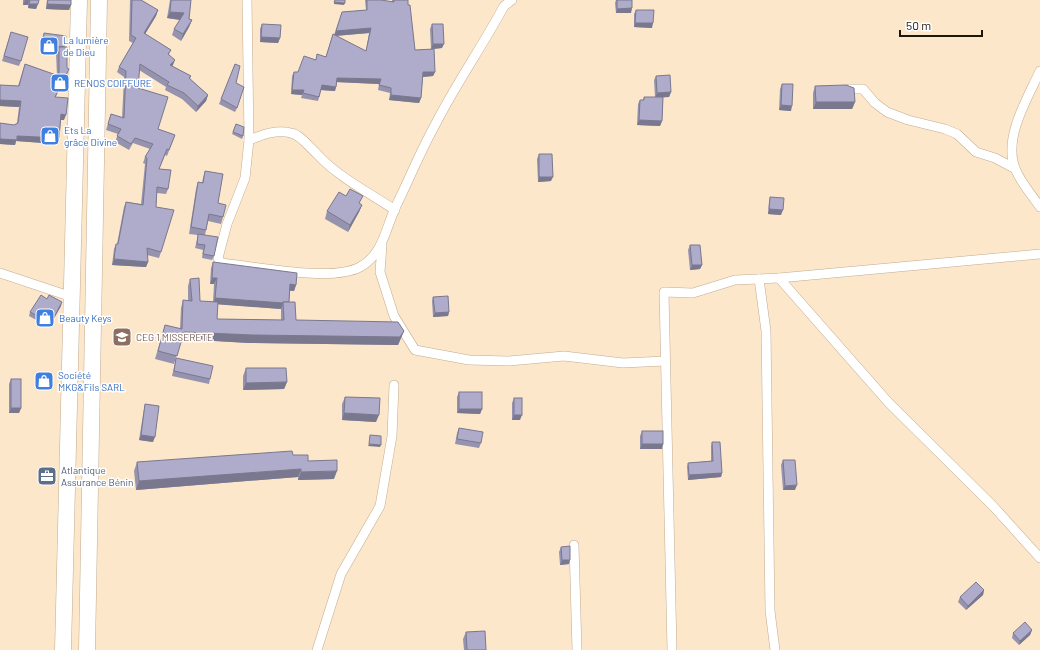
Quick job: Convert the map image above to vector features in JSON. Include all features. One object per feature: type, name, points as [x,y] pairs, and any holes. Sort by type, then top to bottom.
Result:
[{"type":"highway","points":[[63,650],[79,0]]},
{"type":"highway","points":[[87,650],[99,0]]},
{"type":"street","points":[[94,650],[107,0]]},
{"type":"street","points":[[247,0],[249,140],[245,178],[219,248],[218,258],[220,262],[313,273],[344,273],[360,267],[372,258],[382,244]]},
{"type":"street","points":[[512,0],[504,6],[434,126],[394,210],[382,244],[380,272],[394,316],[416,350],[469,360],[509,361],[564,356],[623,363],[665,361]]},
{"type":"street","points":[[1040,71],[1017,120],[1012,150],[1014,168],[1040,207]]},
{"type":"street","points":[[849,88],[863,89],[875,103],[887,112],[908,120],[945,129],[957,134],[976,152],[995,158],[1014,168]]},
{"type":"street","points":[[249,140],[266,133],[292,133],[302,139],[328,166],[394,210]]},
{"type":"street","points":[[672,650],[664,292],[693,293],[735,280],[779,278],[1040,254]]},
{"type":"street","points":[[0,273],[72,297]]},
{"type":"street","points":[[779,278],[888,402],[993,506],[1040,558]]},
{"type":"street","points":[[759,279],[766,331],[770,611],[775,650]]},
{"type":"street","points":[[317,650],[341,574],[380,506],[392,436],[394,385]]},
{"type":"street","points":[[574,546],[577,650]]},
{"type":"building","points":[[30,0],[39,0],[38,4],[29,4]]},
{"type":"building","points":[[48,0],[71,0],[71,5],[47,4]]},
{"type":"building","points":[[132,0],[141,0],[158,10],[144,33],[171,50],[168,54],[175,60],[170,65],[191,76],[189,78],[208,95],[198,106],[184,93],[167,85],[169,82],[140,64],[138,88],[168,97],[158,129],[175,135],[169,150],[167,149],[159,169],[171,170],[168,189],[157,187],[156,207],[174,210],[161,252],[147,248],[148,262],[114,259],[126,202],[143,205],[147,158],[145,157],[153,144],[135,138],[131,144],[117,136],[121,129],[108,124],[111,114],[124,118],[126,71],[119,67],[136,38],[131,35]]},
{"type":"building","points":[[171,0],[191,0],[189,19],[192,20],[183,34],[174,29],[184,13],[170,12]]},
{"type":"building","points":[[335,0],[345,0],[345,3],[334,2]]},
{"type":"building","points":[[367,0],[394,2],[394,0],[408,0],[408,5],[410,5],[415,50],[434,49],[435,72],[423,72],[421,98],[391,95],[391,88],[379,85],[381,79],[337,78],[336,87],[322,85],[319,97],[303,93],[304,90],[292,90],[294,72],[298,72],[304,56],[316,60],[317,54],[326,57],[333,34],[366,51],[371,28],[336,31],[342,12],[367,10]]},
{"type":"building","points":[[617,0],[632,0],[632,8],[617,9]]},
{"type":"building","points":[[636,10],[654,10],[653,23],[635,23]]},
{"type":"building","points":[[262,24],[281,25],[280,38],[261,37]]},
{"type":"building","points":[[432,24],[443,24],[444,44],[433,44]]},
{"type":"building","points":[[11,32],[28,37],[21,61],[4,56]]},
{"type":"building","points":[[44,33],[66,36],[64,47],[43,44]]},
{"type":"building","points":[[59,47],[67,47],[67,68],[69,69],[55,97],[68,98],[66,115],[61,114],[59,138],[17,136],[17,140],[0,139],[0,123],[14,125],[18,123],[21,101],[0,100],[0,85],[19,86],[25,64],[59,76]]},
{"type":"building","points":[[235,64],[240,66],[236,83],[244,87],[237,108],[221,99]]},
{"type":"building","points":[[670,75],[671,92],[657,93],[656,76]]},
{"type":"building","points":[[782,84],[793,84],[792,106],[781,105]]},
{"type":"building","points":[[846,85],[854,88],[855,102],[816,102],[815,86]]},
{"type":"building","points":[[644,97],[663,97],[662,121],[639,120],[640,100],[644,100]]},
{"type":"building","points":[[236,124],[244,127],[243,136],[233,132]]},
{"type":"building","points":[[539,154],[552,154],[553,177],[539,177]]},
{"type":"building","points":[[205,171],[223,174],[218,203],[226,205],[223,217],[209,214],[206,230],[191,227],[198,182],[203,183]]},
{"type":"building","points":[[350,189],[363,196],[359,203],[362,205],[350,225],[327,211],[339,192],[346,196]]},
{"type":"building","points":[[770,197],[784,198],[783,210],[769,209]]},
{"type":"building","points":[[198,234],[218,237],[214,256],[203,254],[205,245],[197,244]]},
{"type":"building","points":[[690,245],[700,245],[702,265],[692,265]]},
{"type":"building","points":[[213,262],[297,273],[296,285],[290,284],[289,302],[283,303],[215,298],[217,278],[212,278]]},
{"type":"building","points":[[199,278],[200,301],[218,302],[217,319],[284,320],[283,302],[295,302],[296,320],[398,322],[404,331],[400,337],[252,335],[184,332],[177,356],[158,351],[165,325],[182,329],[183,300],[192,301],[190,279]]},
{"type":"building","points":[[41,295],[47,299],[49,295],[62,302],[51,323],[30,312]]},
{"type":"building","points":[[448,296],[449,312],[435,313],[433,297]]},
{"type":"building","points":[[176,358],[213,366],[210,379],[174,371]]},
{"type":"building","points":[[246,368],[286,368],[287,382],[246,383]]},
{"type":"building","points":[[11,379],[21,379],[21,408],[11,408]]},
{"type":"building","points":[[459,392],[482,392],[482,409],[459,409]]},
{"type":"building","points":[[345,397],[380,398],[379,415],[344,413]]},
{"type":"building","points":[[514,398],[522,398],[522,415],[514,415]]},
{"type":"building","points":[[145,404],[159,406],[155,437],[141,435]]},
{"type":"building","points":[[459,428],[483,432],[481,443],[457,439]]},
{"type":"building","points":[[642,431],[663,431],[663,444],[642,444]]},
{"type":"building","points":[[370,435],[381,436],[381,445],[369,444]]},
{"type":"building","points":[[712,442],[720,442],[722,473],[689,475],[688,463],[713,461]]},
{"type":"building","points":[[292,451],[293,455],[308,455],[308,461],[337,460],[337,471],[301,472],[301,469],[139,481],[137,462]]},
{"type":"building","points":[[783,460],[795,460],[797,485],[785,486]]},
{"type":"building","points":[[570,546],[570,560],[562,560],[561,547]]},
{"type":"building","points":[[976,582],[984,590],[968,606],[960,597]]},
{"type":"building","points":[[1025,622],[1032,630],[1020,641],[1013,633]]},
{"type":"building","points":[[485,631],[486,650],[467,650],[466,632]]},
{"type":"place","name":"La lumière de Dieu","points":[[49,46]]},
{"type":"place","name":"RENOS COIFFURE","points":[[60,83]]},
{"type":"place","name":"Ets La grâce Divine","points":[[50,136]]},
{"type":"place","name":"Beauty Keys","points":[[45,318]]},
{"type":"place","name":"CEG 1 MISSERETE","points":[[122,337]]},
{"type":"place","name":"Société MKG&Fils SARL","points":[[44,381]]},
{"type":"place","name":"Atlantique Assurance Bénin","points":[[47,476]]}]
